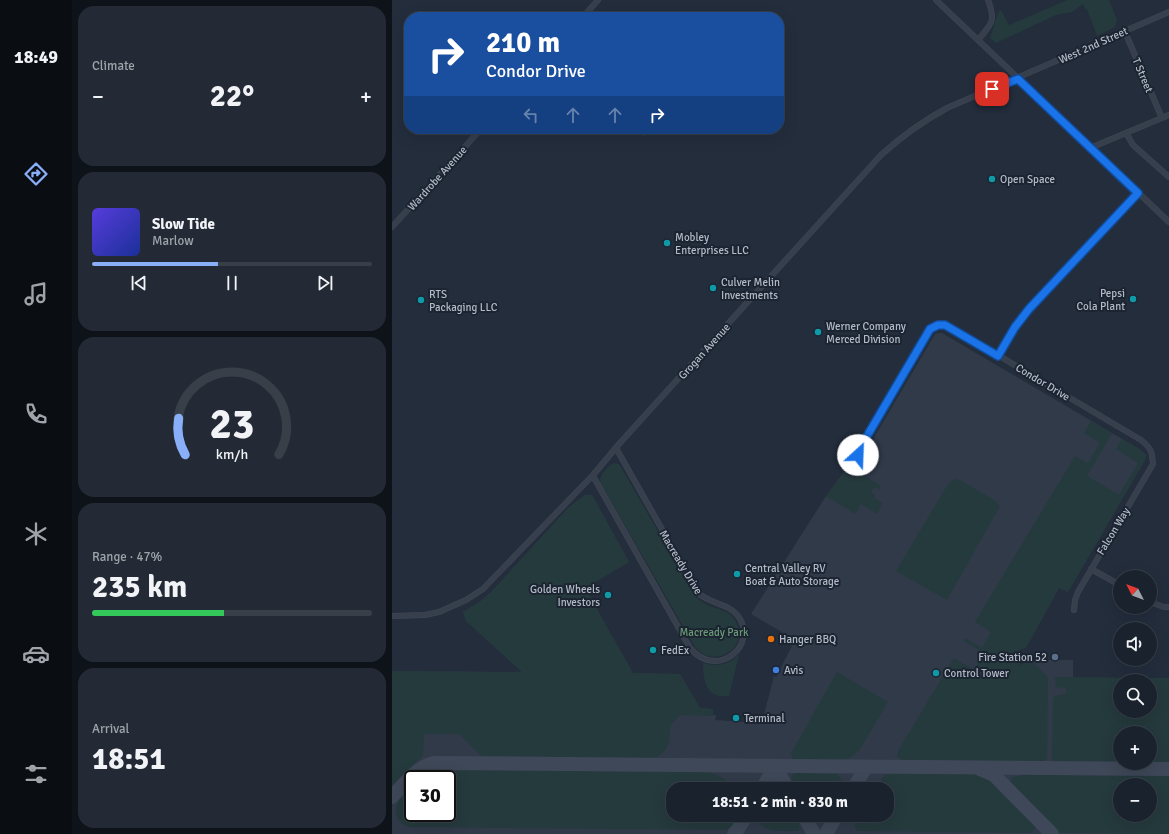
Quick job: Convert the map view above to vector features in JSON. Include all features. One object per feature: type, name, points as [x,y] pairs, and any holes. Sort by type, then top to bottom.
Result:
[{"type":"street","points":[[587,12],[598,0]]},
{"type":"street","points":[[936,0],[1169,222]]},
{"type":"street","points":[[978,40],[992,21],[993,13],[988,0]]},
{"type":"street","name":"West 2nd Street","points":[[1018,79],[1169,12]]},
{"type":"street","name":"T Street","points":[[1125,32],[1162,118]]},
{"type":"street","name":"Grogan Avenue","points":[[392,616],[425,615],[439,612],[475,595],[496,576],[593,476],[616,448],[871,166],[895,142],[921,122],[947,108],[1018,79]]},
{"type":"street","points":[[1090,148],[1169,115]]},
{"type":"street","points":[[1126,133],[1133,145],[1169,177]]},
{"type":"street","name":"Wardrobe Avenue","points":[[392,228],[477,134]]},
{"type":"street","points":[[998,356],[1015,327],[1029,309],[1138,193]]},
{"type":"street","name":"Condor Drive","points":[[858,467],[858,455],[860,448],[930,329],[938,325],[945,325],[1141,440],[1149,446],[1152,452]]},
{"type":"street","name":"Macready Drive","points":[[593,476],[690,648],[701,657],[714,661],[726,659],[734,654],[743,637],[743,626],[739,617],[732,609],[707,600],[698,593],[616,448]]},
{"type":"street","name":"Falcon Way","points":[[1074,610],[1078,592],[1153,464],[1152,452]]},
{"type":"street","points":[[1091,569],[1113,581]]},
{"type":"street","points":[[1157,604],[1169,607]]},
{"type":"shaded area","points":[[942,333],[1141,450],[1146,455],[1145,460],[1068,592],[1059,588],[1026,648],[1020,649],[1019,657],[1020,665],[1022,666],[1031,660],[1073,660],[1073,678],[1113,678],[1113,718],[1157,718],[1157,678],[1169,678],[1169,834],[392,834],[392,671],[522,672],[466,621],[463,612],[482,600],[493,590],[569,507],[585,495],[592,495],[629,562],[585,588],[633,673],[680,674],[700,708],[713,709],[713,715],[716,715],[715,720],[762,722],[774,676],[776,677],[795,640],[751,614],[826,496],[844,472],[850,476],[859,477],[868,471],[870,461],[867,453],[869,446],[935,334]]},
{"type":"green space","points":[[1067,0],[1109,0],[1117,20],[1115,27],[1097,36],[1087,9],[1086,10],[1083,4],[1072,12],[1056,15],[996,43],[990,38],[998,13],[1001,10],[1009,25]]},
{"type":"green space","points":[[1091,421],[1112,433],[1087,476],[1119,495],[1138,463],[1116,449],[1122,439],[1139,449],[1146,458],[1068,592],[1059,588],[1026,648],[1020,649],[1020,665],[1031,660],[1048,677],[1047,759],[1041,762],[902,761],[897,756],[898,751],[954,658],[974,670],[984,653],[964,641],[965,638],[982,648],[991,632],[975,622],[1075,456],[1088,463],[1100,443],[1084,433]]},
{"type":"green space","name":"Macready Park","points":[[614,463],[619,464],[621,467],[694,594],[704,603],[730,614],[736,622],[739,631],[738,640],[728,653],[720,656],[711,656],[703,654],[695,647],[600,482],[604,471]]},
{"type":"green space","points":[[844,472],[853,477],[864,475],[881,486],[879,489],[874,487],[871,492],[875,495],[874,498],[883,503],[877,514],[861,504],[855,514],[826,496]]},
{"type":"green space","points":[[955,479],[960,480],[994,500],[999,505],[999,508],[947,600],[896,571],[948,484]]},
{"type":"green space","points":[[585,495],[592,495],[629,562],[585,588],[633,673],[680,674],[700,708],[713,709],[713,716],[680,715],[670,726],[669,741],[666,749],[655,758],[481,756],[459,734],[424,734],[423,755],[408,770],[404,770],[404,775],[392,787],[392,671],[522,672],[466,621],[463,612],[482,600],[493,590],[569,507]]},
{"type":"green space","points":[[739,654],[729,696],[715,695],[707,687],[705,682],[703,663],[718,665],[727,663]]},
{"type":"green space","points":[[837,672],[888,702],[859,751],[850,758],[842,760],[793,759],[791,753]]},
{"type":"green space","points":[[1055,677],[1113,678],[1113,718],[1157,718],[1157,678],[1169,678],[1169,763],[1157,762],[1157,726],[1113,726],[1113,762],[1054,761],[1052,758],[1053,699],[1055,696],[1066,694],[1066,688],[1056,687]]},
{"type":"green space","points":[[456,770],[707,772],[715,774],[728,782],[666,782],[666,822],[734,822],[727,830],[409,827],[405,826],[400,821],[396,814],[396,806],[404,795],[404,822],[456,822]]},
{"type":"green space","points":[[891,773],[974,774],[983,776],[990,779],[1036,828],[1031,833],[857,831],[854,826],[856,822],[894,822],[894,782],[880,782],[884,776]]},
{"type":"green space","points":[[793,774],[837,774],[841,781],[792,782],[791,778]]},
{"type":"green space","points":[[1022,775],[1169,776],[1169,834],[1060,833],[1011,784],[1011,778]]},
{"type":"green space","points":[[759,822],[798,822],[800,827],[798,831],[779,831],[761,826]]},
{"type":"taxiway","points":[[392,797],[406,781],[422,768],[435,763],[1169,769]]},
{"type":"taxiway","points":[[769,766],[777,770],[784,782]]},
{"type":"taxiway","points":[[766,782],[775,766]]},
{"type":"taxiway","points":[[857,782],[866,767]]},
{"type":"taxiway","points":[[980,769],[994,775],[1052,834]]},
{"type":"taxiway","points":[[734,834],[742,822]]},
{"type":"taxiway","points":[[807,822],[814,834]]},
{"type":"taxiway","points":[[826,834],[833,822]]},
{"type":"place","name":"Open Space","points":[[992,179]]},
{"type":"place","name":"Mobley Enterprises LLC","points":[[667,243]]},
{"type":"place","name":"Culver Melin Investments","points":[[713,288]]},
{"type":"place","name":"Pepsi Cola Plant","points":[[1133,299]]},
{"type":"place","name":"RTS Packaging LLC","points":[[421,300]]},
{"type":"place","name":"Werner Company Merced Division","points":[[818,332]]},
{"type":"place","name":"Central Valley RV Boat & Auto Storage","points":[[737,574]]},
{"type":"place","name":"Golden Wheels Investors","points":[[608,595]]},
{"type":"place","name":"Hanger BBQ","points":[[771,639]]},
{"type":"place","name":"FedEx","points":[[653,650]]},
{"type":"place","name":"Fire Station 52","points":[[1055,657]]},
{"type":"place","name":"Avis","points":[[776,670]]},
{"type":"place","name":"Control Tower","points":[[936,673]]},
{"type":"place","name":"Terminal","points":[[736,718]]},
{"type":"route","points":[[858,455],[860,448],[930,329],[938,325],[945,325],[998,356],[1015,327],[1029,309],[1138,193],[1018,79],[992,89]]}]
